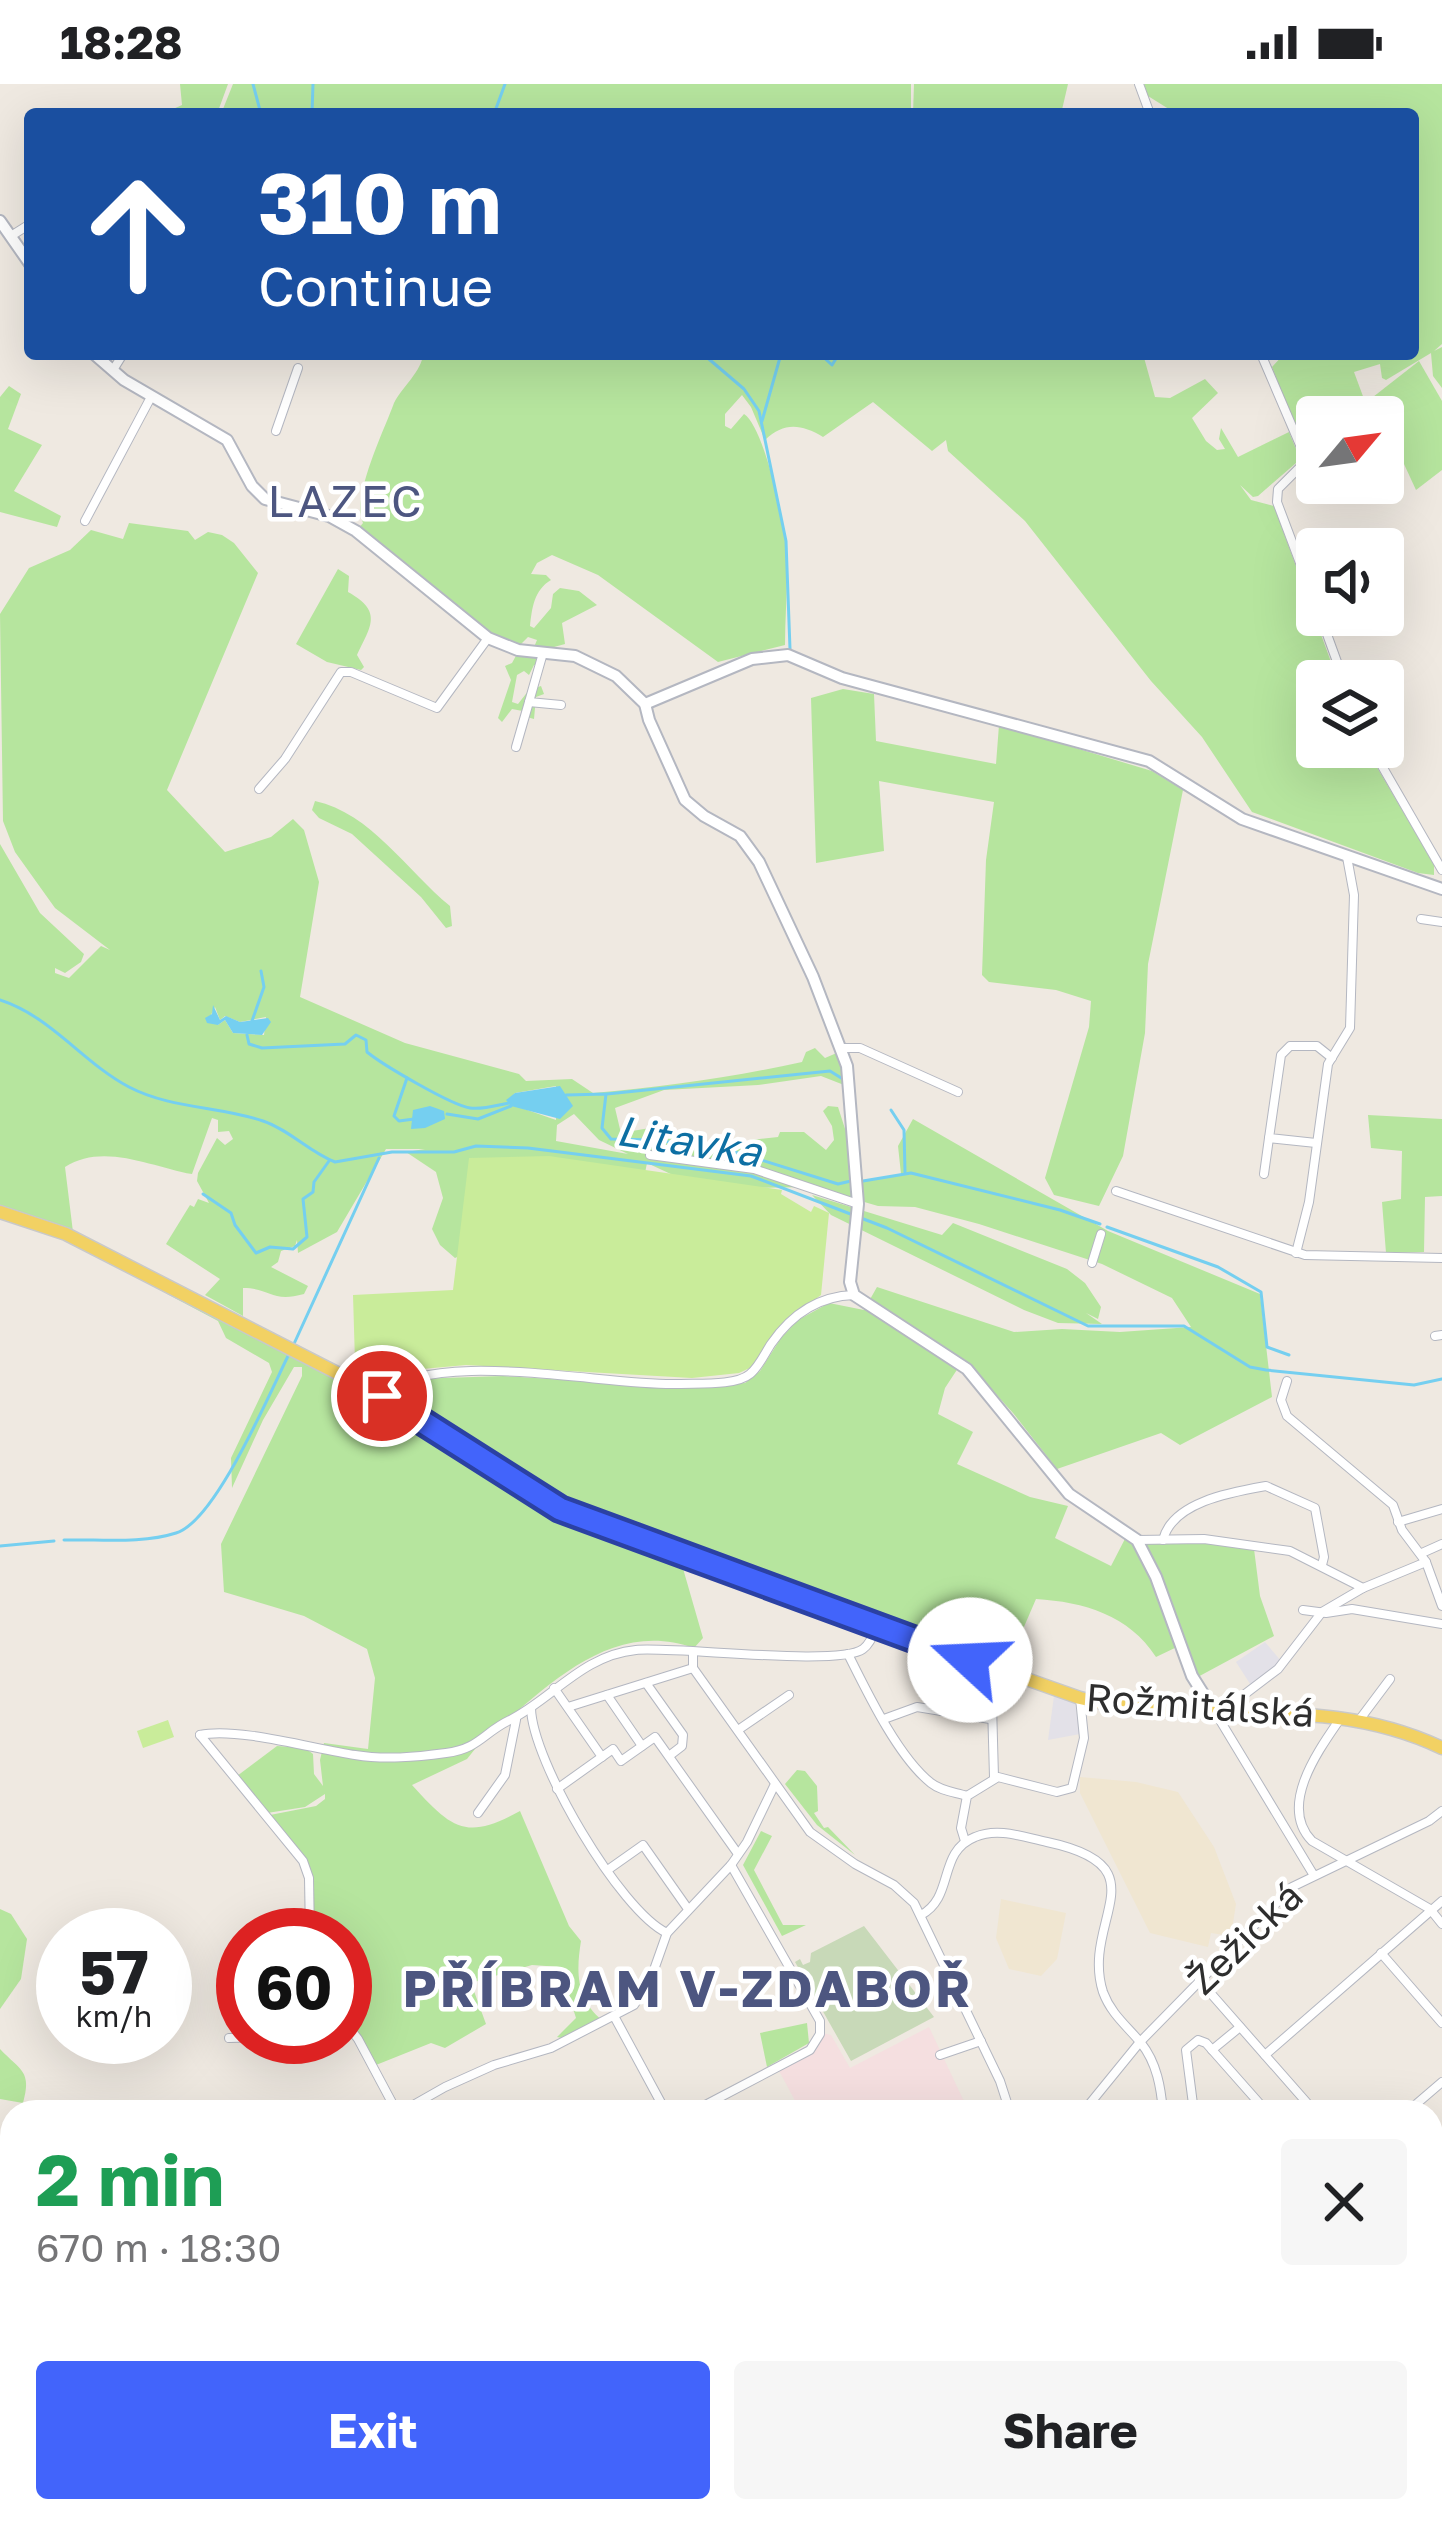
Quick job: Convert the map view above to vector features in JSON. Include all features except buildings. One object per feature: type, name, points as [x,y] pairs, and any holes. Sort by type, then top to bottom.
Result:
[{"type":"main road","name":"Rožmitálská","points":[[0,1212],[65,1234],[382,1396],[560,1509],[689,1560],[1079,1699],[1114,1705],[1342,1715],[1403,1730],[1442,1748]]},
{"type":"street","points":[[0,221],[24,254]]},
{"type":"street","points":[[11,236],[24,228]]},
{"type":"street","points":[[100,360],[152,398],[227,440],[252,486],[265,499],[328,516],[356,531],[488,638],[509,648],[575,656],[599,666],[645,704],[685,800],[740,836],[759,862],[841,1048],[850,1083],[857,1213],[850,1282],[854,1295]]},
{"type":"street","points":[[112,371],[118,360]]},
{"type":"street","points":[[1265,360],[1303,452],[1302,465],[1278,489],[1277,502],[1296,553]]},
{"type":"street","points":[[276,431],[298,368]]},
{"type":"street","points":[[85,521],[152,398]]},
{"type":"street","points":[[259,789],[286,758],[341,672],[437,708],[488,638]]},
{"type":"street","points":[[516,747],[543,653]]},
{"type":"street","points":[[645,704],[752,659],[788,655],[842,678],[1149,761],[1242,819],[1442,889]]},
{"type":"street","points":[[530,702],[561,705]]},
{"type":"street","points":[[1383,768],[1442,870]]},
{"type":"street","points":[[1296,1252],[1309,1202],[1332,1058],[1350,1028],[1354,895],[1348,855]]},
{"type":"street","points":[[1421,919],[1442,922]]},
{"type":"street","points":[[1264,1174],[1283,1051],[1290,1046],[1317,1046],[1332,1058]]},
{"type":"street","points":[[841,1048],[860,1048],[958,1092]]},
{"type":"street","points":[[1269,1138],[1316,1143]]},
{"type":"street","points":[[650,1155],[754,1169],[857,1213]]},
{"type":"street","points":[[1116,1191],[1296,1252],[1442,1258]]},
{"type":"street","points":[[1092,1263],[1101,1234]]},
{"type":"street","points":[[382,1396],[405,1378],[467,1372],[662,1384],[739,1379],[750,1375],[778,1335],[816,1302],[854,1295],[967,1370],[1069,1494],[1137,1540],[1156,1577],[1192,1676],[1218,1711],[1313,1874]]},
{"type":"street","points":[[1287,1381],[1281,1400],[1287,1416],[1394,1505],[1398,1522],[1424,1557],[1442,1606]]},
{"type":"street","points":[[1163,1540],[1170,1522],[1183,1511],[1267,1486],[1315,1508],[1322,1565]]},
{"type":"street","points":[[1398,1522],[1442,1509]]},
{"type":"street","points":[[1137,1540],[1204,1539],[1275,1548],[1322,1565],[1363,1588]]},
{"type":"street","points":[[1218,1711],[1278,1669],[1322,1612],[1442,1544]]},
{"type":"street","points":[[1303,1610],[1352,1609],[1442,1624]]},
{"type":"street","points":[[309,1908],[307,1870],[296,1850],[200,1735],[397,1758],[468,1749],[610,1655],[637,1649],[693,1654],[848,1654],[867,1646],[877,1626]]},
{"type":"street","points":[[693,1654],[693,1668],[810,1832],[894,1885],[921,1915],[1005,2100]]},
{"type":"street","points":[[848,1654],[884,1719],[929,1782],[967,1796]]},
{"type":"street","points":[[568,1707],[693,1668]]},
{"type":"street","points":[[991,1668],[994,1777]]},
{"type":"street","points":[[1360,1719],[1390,1679]]},
{"type":"street","points":[[646,1683],[683,1736],[682,1746],[669,1756]]},
{"type":"street","points":[[554,1688],[602,1757]]},
{"type":"street","points":[[607,1695],[642,1746]]},
{"type":"street","points":[[738,1730],[789,1695]]},
{"type":"street","points":[[965,1841],[967,1796],[994,1777],[1057,1792],[1072,1788],[1084,1738],[1079,1699]]},
{"type":"street","points":[[884,1719],[917,1707],[990,1720]]},
{"type":"street","points":[[531,1708],[556,1790],[641,1916],[667,1933]]},
{"type":"street","points":[[1342,1715],[1319,1750],[1298,1810],[1307,1836],[1430,1910],[1442,1924]]},
{"type":"street","points":[[478,1813],[505,1775],[517,1719]]},
{"type":"street","points":[[556,1790],[613,1749],[621,1761],[655,1737],[739,1855]]},
{"type":"street","points":[[427,2100],[494,2066],[551,2048],[634,2005],[645,1991],[667,1933],[739,1855],[775,1783]]},
{"type":"street","name":"Žežická","points":[[1093,2100],[1141,2042],[1279,1898],[1313,1874],[1442,1811]]},
{"type":"street","points":[[921,1915],[940,1899],[948,1863],[965,1841],[987,1833],[1081,1849],[1097,1859],[1111,1886],[1100,1960],[1102,1987],[1112,2011],[1141,2042],[1159,2080],[1162,2100]]},
{"type":"street","points":[[609,1869],[643,1845],[688,1909]]},
{"type":"street","points":[[715,2100],[810,2050],[820,2030],[820,2021],[731,1865]]},
{"type":"street","points":[[1265,2055],[1442,1901]]},
{"type":"street","points":[[1382,1953],[1442,2023]]},
{"type":"street","points":[[1199,1980],[1305,2100]]},
{"type":"street","points":[[614,2017],[659,2100]]},
{"type":"street","points":[[1212,2050],[1240,2027]]},
{"type":"street","points":[[1192,2100],[1186,2050],[1198,2040],[1256,2100]]},
{"type":"street","points":[[940,2055],[981,2041]]},
{"type":"street","points":[[372,2062],[395,2100]]},
{"type":"shaded area","points":[[1265,1642],[1282,1662],[1252,1687],[1236,1662]]},
{"type":"shaded area","points":[[1054,1696],[1075,1702],[1080,1734],[1048,1740]]},
{"type":"shaded area","points":[[1080,1777],[1178,1792],[1214,1847],[1236,1904],[1231,1936],[1211,1933],[1208,1947],[1150,1933],[1080,1793]]},
{"type":"shaded area","points":[[1001,1899],[1066,1913],[1057,1959],[1041,1976],[1009,1969],[996,1938]]},
{"type":"shaded area","points":[[929,2027],[963,2100],[795,2100],[776,2065],[809,2047],[818,2032],[831,2035],[850,2068]]},
{"type":"green space","points":[[180,84],[228,84],[219,108],[175,108],[182,105]]},
{"type":"green space","points":[[233,84],[911,84],[911,108],[223,108]]},
{"type":"green space","points":[[914,84],[1068,84],[1062,108],[913,108]]},
{"type":"green space","points":[[1144,84],[1442,84],[1442,344],[1434,351],[1442,347],[1442,388],[1433,376],[1431,353],[1386,380],[1380,364],[1354,372],[1363,396],[1296,396],[1296,429],[1272,367],[1278,360],[1419,360],[1419,108],[1167,108],[1148,96]]},
{"type":"green space","points":[[421,360],[1145,360],[1155,397],[1170,398],[1205,379],[1218,393],[1192,418],[1217,450],[1225,449],[1219,439],[1221,428],[1238,457],[1289,432],[1296,449],[1296,463],[1258,496],[1240,485],[1251,500],[1274,506],[1296,566],[1296,636],[1322,636],[1330,660],[1296,660],[1296,768],[1377,768],[1434,864],[1434,875],[1252,812],[1202,737],[1151,681],[1025,521],[948,451],[946,440],[932,451],[873,402],[823,437],[793,427],[765,440],[742,395],[725,414],[725,426],[731,429],[744,414],[751,421],[774,485],[786,543],[785,645],[718,662],[598,575],[552,555],[537,563],[531,574],[551,580],[537,594],[530,626],[534,628],[551,608],[553,594],[560,588],[579,591],[597,605],[562,623],[565,644],[543,650],[542,665],[534,665],[529,675],[524,671],[517,675],[512,702],[518,704],[529,690],[541,686],[544,694],[536,697],[534,719],[527,717],[528,712],[512,709],[502,722],[498,718],[511,680],[505,666],[518,652],[531,654],[537,640],[528,637],[518,647],[496,640],[358,529],[363,523],[365,481],[394,403]]},
{"type":"green space","points":[[1419,361],[1442,401],[1442,470],[1416,490],[1404,464],[1404,396],[1374,396]]},
{"type":"green space","points":[[9,386],[21,394],[8,429],[42,445],[14,491],[61,516],[57,527],[0,512],[0,397]]},
{"type":"green space","points":[[129,523],[188,531],[195,540],[208,532],[222,535],[258,573],[167,790],[225,852],[271,837],[293,819],[304,830],[319,882],[300,997],[405,1043],[519,1074],[526,1081],[572,1079],[593,1093],[802,1062],[806,1052],[815,1048],[825,1058],[839,1052],[847,1056],[844,1085],[821,1076],[664,1090],[615,1108],[623,1142],[632,1131],[668,1125],[668,1136],[739,1148],[750,1140],[778,1137],[780,1132],[804,1132],[826,1150],[834,1140],[823,1111],[838,1107],[855,1144],[858,1182],[901,1174],[898,1146],[913,1119],[1108,1231],[1260,1294],[1272,1397],[1180,1445],[1161,1433],[1057,1469],[964,1359],[945,1388],[938,1414],[973,1432],[957,1464],[1030,1497],[1068,1506],[1055,1538],[1111,1566],[1128,1533],[1138,1541],[1204,1539],[1254,1549],[1260,1596],[1274,1636],[1194,1679],[1179,1646],[1156,1657],[1133,1631],[1104,1613],[1036,1599],[1007,1666],[565,1508],[389,1395],[413,1379],[503,1376],[673,1387],[745,1383],[760,1371],[798,1320],[829,1303],[864,1310],[877,1287],[1014,1332],[1191,1327],[1172,1298],[1102,1264],[915,1207],[878,1206],[813,1187],[747,1188],[675,1176],[647,1163],[645,1173],[455,1258],[440,1245],[432,1229],[443,1198],[436,1172],[406,1152],[425,1149],[386,1149],[337,1232],[298,1253],[297,1240],[295,1246],[281,1251],[271,1267],[308,1286],[304,1294],[284,1297],[243,1288],[243,1316],[205,1295],[220,1279],[166,1244],[190,1205],[194,1207],[198,1199],[209,1203],[197,1181],[198,1173],[217,1138],[225,1145],[233,1139],[229,1131],[218,1132],[218,1120],[212,1118],[192,1174],[111,1156],[65,1167],[73,1232],[0,1206],[0,844],[40,913],[84,954],[65,973],[55,968],[55,973],[69,978],[101,946],[110,950],[55,908],[15,852],[3,821],[0,614],[29,568],[70,550],[91,530],[123,539]],"holes":[[[215,1007],[220,1020],[225,1016],[240,1022],[266,1017],[264,1035],[233,1033],[225,1020],[218,1025],[211,1015]],[[556,1086],[556,1120],[507,1103],[515,1093]],[[574,1114],[599,1140],[628,1154],[556,1141],[557,1125]]]},
{"type":"green space","points":[[338,569],[349,576],[348,592],[370,613],[357,655],[364,667],[361,670],[327,662],[296,644]]},
{"type":"green space","points":[[843,689],[874,694],[876,741],[996,764],[999,725],[1152,771],[1183,790],[1148,964],[1145,1033],[1123,1156],[1099,1206],[1054,1195],[1045,1178],[1089,1027],[1091,1001],[1056,990],[989,982],[982,975],[986,860],[994,802],[879,781],[884,851],[816,863],[811,698]]},
{"type":"green space","points":[[315,801],[371,830],[450,906],[452,926],[446,928],[421,897],[352,834],[319,818],[312,810]]},
{"type":"green space","points":[[1368,1115],[1442,1119],[1442,1196],[1425,1197],[1424,1252],[1386,1253],[1382,1202],[1401,1199],[1402,1151],[1371,1148]]},
{"type":"green space","points":[[549,1156],[782,1190],[781,1194],[811,1212],[814,1206],[829,1213],[821,1295],[793,1316],[752,1367],[739,1373],[692,1378],[466,1365],[378,1373],[355,1362],[353,1295],[453,1290],[469,1158]]},
{"type":"green space","points":[[812,1195],[942,1235],[953,1223],[1067,1269],[1085,1283],[1101,1307],[1098,1319],[1086,1313],[1102,1324],[1058,1323],[1024,1310],[831,1215]]},
{"type":"green space","points":[[156,1288],[379,1397],[531,1496],[677,1557],[682,1565],[703,1638],[694,1648],[662,1641],[632,1643],[604,1652],[551,1683],[467,1759],[412,1785],[438,1812],[461,1826],[486,1826],[520,1811],[569,1926],[581,1941],[580,1984],[587,2003],[602,2020],[566,2039],[557,2037],[576,2018],[560,1967],[532,1965],[471,1983],[486,2024],[445,2048],[431,2043],[376,2065],[372,2058],[372,1908],[311,1908],[307,1871],[270,1815],[316,1806],[325,1794],[305,1807],[267,1813],[237,1776],[277,1746],[305,1748],[313,1754],[314,1774],[323,1786],[320,1760],[324,1743],[368,1749],[375,1678],[367,1649],[304,1616],[224,1592],[221,1544],[302,1376],[302,1367],[294,1367],[263,1420],[232,1488],[231,1458],[272,1372],[269,1363],[226,1338],[218,1321]]},
{"type":"green space","points":[[168,1720],[174,1737],[143,1748],[137,1731]]},
{"type":"green space","points":[[797,1770],[805,1771],[817,1786],[818,1811],[814,1813],[824,1828],[855,1855],[817,1825],[785,1784]]},
{"type":"green space","points":[[761,1831],[772,1836],[754,1870],[783,1925],[806,1925],[782,1936],[743,1865]]},
{"type":"green space","points":[[0,1909],[11,1914],[27,1939],[21,1979],[0,2009]]},
{"type":"green space","points":[[864,1926],[934,2017],[851,2061],[795,1962],[810,1962],[811,1953]]},
{"type":"green space","points":[[807,2023],[809,2043],[767,2067],[760,2033]]},
{"type":"green space","points":[[0,2049],[19,2067],[25,2092],[24,2100],[0,2099]]},
{"type":"water","points":[[213,1005],[220,1020],[226,1016],[240,1022],[268,1018],[271,1022],[262,1035],[233,1033],[225,1020],[218,1025],[207,1023]]},
{"type":"water","points":[[560,1086],[573,1106],[560,1119],[511,1106],[506,1100],[515,1093]]},
{"type":"water","points":[[430,1106],[444,1111],[445,1119],[411,1129],[413,1110]]},
{"type":"waterway","points":[[253,84],[259,108]]},
{"type":"waterway","points":[[312,108],[313,84]]},
{"type":"waterway","points":[[496,108],[505,84]]},
{"type":"waterway","points":[[710,360],[744,389],[759,411],[786,541],[790,649]]},
{"type":"waterway","points":[[762,421],[779,360]]},
{"type":"waterway","points":[[827,360],[832,365],[835,360]]},
{"type":"waterway","points":[[252,1021],[264,987],[261,971]]},
{"type":"waterway","name":"Litavka","points":[[0,1000],[35,1017],[129,1087],[263,1121],[335,1162],[476,1146],[528,1148],[751,1176],[887,1228],[1088,1326],[1184,1326],[1250,1367],[1266,1370],[1414,1385],[1442,1379]]},
{"type":"waterway","points":[[247,1035],[249,1044],[262,1048],[345,1044],[356,1035],[366,1040],[367,1052],[375,1058],[448,1100],[475,1108],[509,1103]]},
{"type":"waterway","points":[[607,1094],[830,1071],[846,1081]]},
{"type":"waterway","points":[[407,1078],[394,1116],[399,1121],[414,1119]]},
{"type":"waterway","points":[[566,1095],[606,1094],[602,1128],[611,1139],[656,1140],[739,1153],[838,1184],[851,1181]]},
{"type":"waterway","points":[[447,1114],[478,1119],[511,1106]]},
{"type":"waterway","points":[[891,1110],[904,1130],[905,1172]]},
{"type":"waterway","points":[[293,1346],[379,1158]]},
{"type":"waterway","points":[[203,1194],[231,1213],[256,1253],[270,1247],[293,1249],[307,1237],[303,1199],[313,1192],[314,1182],[329,1161]]},
{"type":"waterway","points":[[863,1181],[911,1173],[1100,1224]]},
{"type":"waterway","points":[[1107,1227],[1218,1267],[1261,1292],[1267,1347],[1289,1355]]},
{"type":"waterway","points":[[64,1540],[149,1539],[192,1524],[240,1454],[289,1354]]},
{"type":"waterway","points":[[0,1546],[54,1541]]},
{"type":"district","name":"LAZEC","points":[[346,501]]},
{"type":"district","name":"PŘÍBRAM V-ZDABOŘ","points":[[688,1989]]},
{"type":"route","points":[[382,1396],[560,1509],[970,1660]]}]
